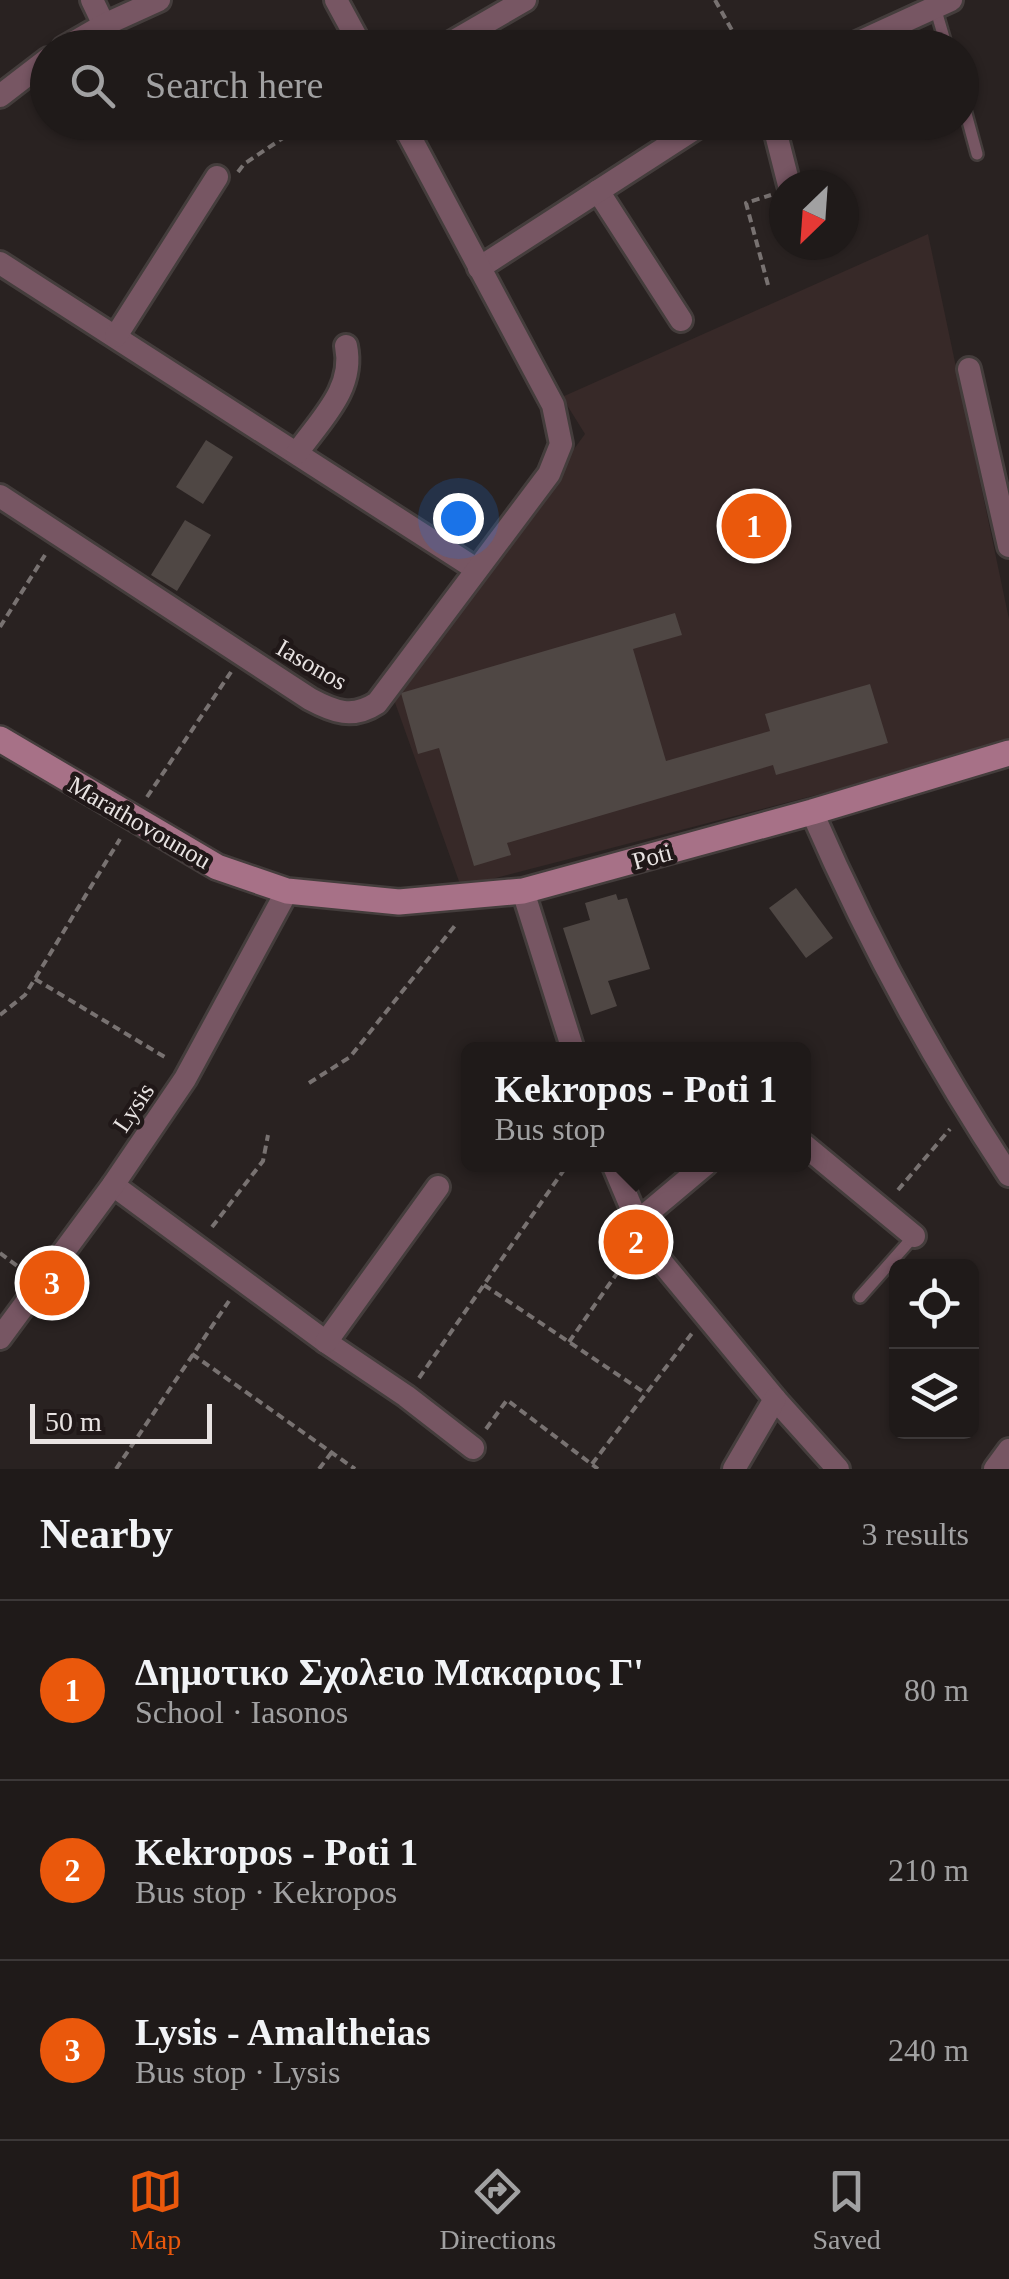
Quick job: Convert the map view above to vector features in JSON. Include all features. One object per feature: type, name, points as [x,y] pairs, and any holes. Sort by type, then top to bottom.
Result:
[{"type":"street","points":[[92,0],[104,24]]},
{"type":"street","points":[[94,30],[160,0]]},
{"type":"street","points":[[336,0],[352,30]]},
{"type":"street","points":[[473,30],[525,0]]},
{"type":"street","points":[[886,30],[943,4]]},
{"type":"street","points":[[0,96],[30,72]]},
{"type":"street","name":"Iasonos","points":[[0,496],[310,699],[340,713],[355,714],[378,703],[549,474],[558,455],[559,423],[540,381],[411,140]]},
{"type":"street","points":[[479,268],[677,140]]},
{"type":"street","points":[[776,140],[782,170]]},
{"type":"street","points":[[116,336],[226,176]]},
{"type":"street","points":[[598,192],[682,320]]},
{"type":"street","points":[[0,263],[476,569]]},
{"type":"street","points":[[297,453],[341,391],[349,362],[346,346]]},
{"type":"street","points":[[970,369],[1009,546]]},
{"type":"street","name":"Marathovounou","points":[[0,739],[217,867],[287,891]]},
{"type":"street","name":"Poti","points":[[287,891],[400,902],[523,891],[1009,753]]},
{"type":"street","points":[[812,812],[860,918],[922,1034],[1009,1175]]},
{"type":"street","name":"Lysis","points":[[0,1338],[114,1185],[190,1072],[287,891]]},
{"type":"street","points":[[523,891],[570,1042]]},
{"type":"street","points":[[811,1151],[914,1236]]},
{"type":"street","points":[[616,1172],[640,1228],[705,1316],[838,1469]]},
{"type":"street","points":[[640,1228],[698,1172]]},
{"type":"street","points":[[114,1185],[473,1448]]},
{"type":"street","points":[[326,1342],[438,1187]]},
{"type":"street","points":[[734,1469],[776,1399]]},
{"type":"street","points":[[995,1469],[1009,1450]]},
{"type":"lane","points":[[943,4],[945,30]]},
{"type":"lane","points":[[974,140],[978,154]]},
{"type":"lane","points":[[860,1297],[914,1236]]},
{"type":"path","points":[[715,0],[732,30]]},
{"type":"path","points":[[226,176],[279,140]]},
{"type":"path","points":[[768,285],[746,203],[769,194]]},
{"type":"path","points":[[0,627],[58,534]]},
{"type":"path","points":[[310,1083],[350,1058],[478,895]]},
{"type":"path","points":[[35,979],[190,1072]]},
{"type":"path","points":[[881,1210],[966,1110]]},
{"type":"path","points":[[197,1247],[263,1161],[268,1135]]},
{"type":"path","points":[[406,1396],[562,1172]]},
{"type":"path","points":[[569,1342],[640,1228]]},
{"type":"path","points":[[116,1469],[242,1281]]},
{"type":"path","points":[[484,1285],[646,1394]]},
{"type":"path","points":[[592,1464],[705,1316]]},
{"type":"path","points":[[192,1354],[355,1469]]},
{"type":"path","points":[[507,1400],[598,1469]]},
{"type":"path","points":[[319,1469],[332,1452]]},
{"type":"shaded area","points":[[928,234],[1009,619],[1009,745],[461,887],[393,697],[585,434],[562,397]]},
{"type":"building","points":[[206,440],[233,457],[203,504],[176,487]]},
{"type":"building","points":[[185,520],[211,535],[177,591],[151,575]]},
{"type":"building","points":[[675,613],[682,635],[633,649],[666,761],[770,731],[765,714],[870,684],[888,743],[776,775],[773,765],[507,843],[511,855],[474,866],[439,748],[418,754],[401,693]]},
{"type":"building","points":[[796,888],[833,938],[806,958],[769,908]]},
{"type":"building","points":[[616,894],[618,900],[627,898],[650,969],[608,981],[617,1006],[591,1015],[563,928],[590,920],[585,903]]},
{"type":"place","name":"Δημοτικο Σχολειο Μακαριος Γ'","points":[[754,526]]},
{"type":"place","name":"Kekropos - Poti 1","points":[[636,1242]]},
{"type":"place","name":"Lysis - Amaltheias","points":[[52,1283]]}]
